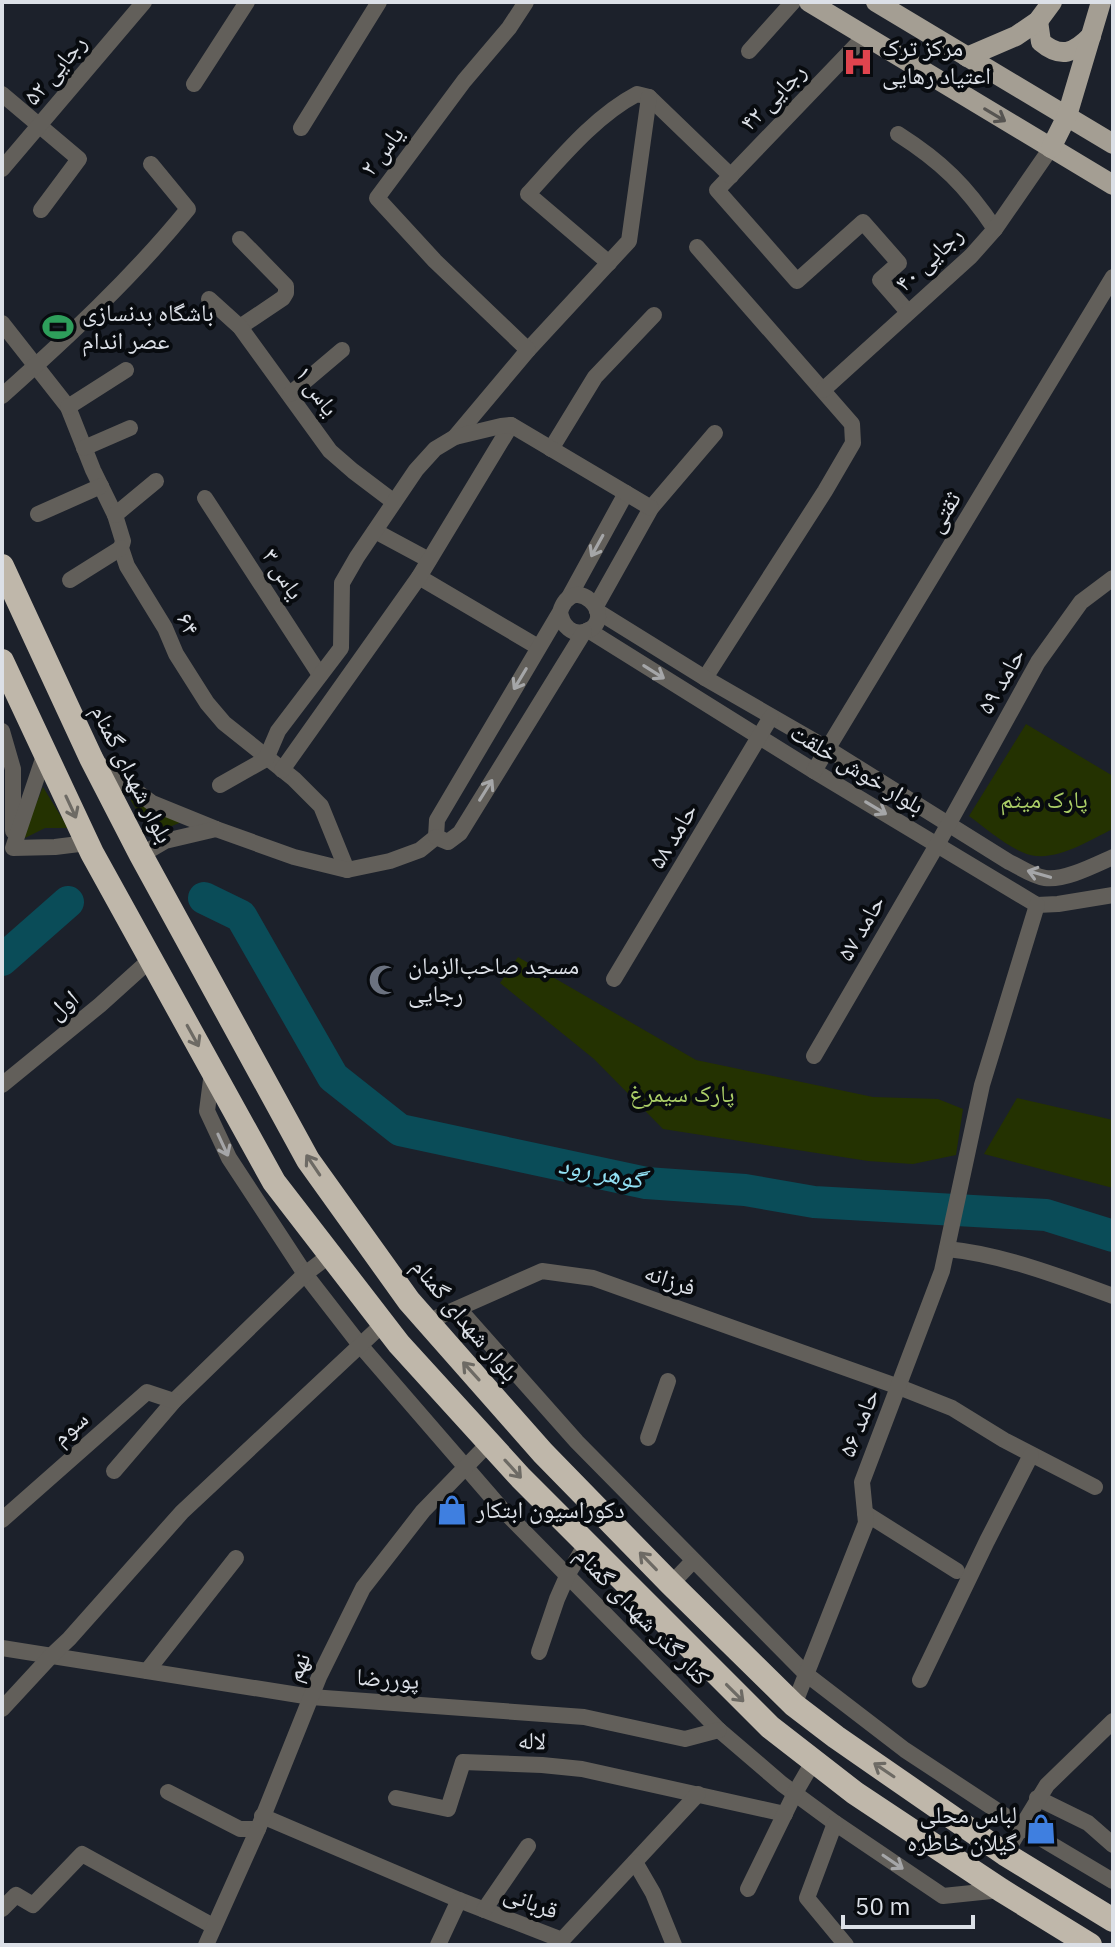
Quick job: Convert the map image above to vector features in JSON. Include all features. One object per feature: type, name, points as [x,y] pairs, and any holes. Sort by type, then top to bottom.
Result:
[{"type":"highway","name":"بلوار شهدای گمنام","points":[[2,566],[91,758],[308,1160],[409,1301],[543,1453],[794,1705],[1005,1854],[1113,1920]]},
{"type":"highway","points":[[2,661],[11,692],[45,753],[87,843],[274,1182],[399,1344],[586,1544],[770,1727],[855,1793],[1001,1890],[1057,1934],[1090,1945]]},
{"type":"highway","points":[[384,1323],[409,1301]]},
{"type":"main road","points":[[809,2],[1113,185]]},
{"type":"main road","points":[[876,2],[1113,144]]},
{"type":"main road","points":[[967,57],[1016,36],[1038,21],[1052,2]]},
{"type":"main road","points":[[1051,148],[1067,116],[1101,2]]},
{"type":"main road","points":[[1038,21],[1041,42],[1050,49],[1065,53],[1079,48],[1091,36]]},
{"type":"street","name":"رجایی ۵۲","points":[[2,169],[144,2]]},
{"type":"street","points":[[194,84],[247,2]]},
{"type":"street","points":[[301,128],[379,2]]},
{"type":"street","name":"یاس ۲","points":[[526,2],[377,198],[435,261],[528,350]]},
{"type":"street","points":[[749,51],[793,2]]},
{"type":"street","name":"رجایی ۴۲","points":[[865,36],[717,190],[797,281],[863,222],[899,263],[880,280],[908,312]]},
{"type":"street","points":[[2,94],[79,159],[41,210]]},
{"type":"street","points":[[609,263],[528,194],[603,117],[623,101],[637,94],[649,97],[731,176]]},
{"type":"street","points":[[455,437],[528,350],[629,241],[649,97]]},
{"type":"street","points":[[898,134],[953,175],[995,229]]},
{"type":"street","name":"رجایی ۴۰","points":[[823,390],[971,256],[995,229],[1051,148]]},
{"type":"street","points":[[2,396],[133,273],[188,209],[151,164]]},
{"type":"street","points":[[240,239],[286,286],[283,298],[240,327]]},
{"type":"street","points":[[697,247],[852,424],[853,443],[705,678]]},
{"type":"street","name":"ثقتی","points":[[814,771],[1113,277]]},
{"type":"street","name":"یاس ۱","points":[[209,299],[240,327],[330,451],[394,502]]},
{"type":"street","points":[[551,449],[595,377],[654,315]]},
{"type":"street","name":"۶۴","points":[[2,323],[68,407],[115,515],[127,566],[165,628],[176,654],[207,703],[224,723],[294,779],[321,806],[347,870]]},
{"type":"street","points":[[290,394],[342,350]]},
{"type":"street","points":[[68,407],[126,370]]},
{"type":"street","points":[[282,770],[419,577],[511,425]]},
{"type":"street","points":[[220,785],[266,759],[278,731],[341,648],[342,583],[416,470],[435,449],[455,437],[511,425],[651,508]]},
{"type":"street","points":[[84,448],[130,428]]},
{"type":"street","points":[[436,837],[448,842],[460,833],[586,631],[594,625],[597,608],[651,508],[715,433]]},
{"type":"street","points":[[115,515],[156,481]]},
{"type":"street","points":[[38,514],[101,486]]},
{"type":"street","points":[[91,758],[152,803],[294,857],[347,870],[390,861],[420,850],[436,837],[437,820],[626,493]]},
{"type":"street","name":"یاس ۳","points":[[205,498],[320,675]]},
{"type":"street","points":[[375,531],[429,560]]},
{"type":"street","points":[[70,580],[121,548]]},
{"type":"street","points":[[419,577],[538,647]]},
{"type":"street","name":"حامد ۵۹","points":[[948,823],[1038,662],[1081,602],[1113,578]]},
{"type":"street","points":[[586,631],[575,632],[567,628],[562,621],[564,605],[575,596],[584,596],[591,599],[597,608]]},
{"type":"street","name":"بلوار خوش خلقت","points":[[597,608],[705,678],[828,749],[1009,862],[1045,878],[1055,878],[1113,857]]},
{"type":"street","name":"بلوار خوش خلقت","points":[[586,631],[1037,905]]},
{"type":"street","points":[[341,648],[360,661]]},
{"type":"street","name":"حامد ۵۸","points":[[614,979],[771,717]]},
{"type":"street","points":[[2,731],[13,769],[6,850]]},
{"type":"street","points":[[6,850],[45,753]]},
{"type":"street","name":"حامد ۵۷","points":[[814,1056],[948,823]]},
{"type":"street","points":[[141,855],[165,841],[216,829]]},
{"type":"street","points":[[6,850],[87,843]]},
{"type":"street","points":[[1037,905],[1113,895]]},
{"type":"street","name":"حامد ۵۶","points":[[794,1705],[866,1523],[862,1482],[942,1271],[982,1085],[1037,905]]},
{"type":"street","name":"اول","points":[[2,1085],[151,959]]},
{"type":"street","name":"کنار گذر شهدای گمنام","points":[[212,1071],[207,1111],[229,1158],[305,1274],[360,1345],[501,1508],[719,1730],[795,1793],[943,1896],[1001,1890]]},
{"type":"street","points":[[947,1249],[968,1251],[1059,1276],[1113,1296]]},
{"type":"street","points":[[114,1471],[174,1401],[305,1274],[330,1255]]},
{"type":"street","name":"فرزانه","points":[[427,1322],[542,1271],[593,1278],[952,1408],[1031,1455],[1095,1487]]},
{"type":"street","points":[[459,1309],[577,1442],[806,1674],[905,1750],[1022,1827],[1113,1881]]},
{"type":"street","points":[[2,1709],[182,1512],[384,1323]]},
{"type":"street","points":[[648,1438],[668,1381]]},
{"type":"street","name":"سوم","points":[[2,1520],[147,1392],[174,1401]]},
{"type":"street","name":"نهم","points":[[206,1945],[311,1697],[363,1588],[423,1511],[489,1443]]},
{"type":"street","points":[[920,1680],[1031,1455]]},
{"type":"street","points":[[865,1513],[957,1571]]},
{"type":"street","points":[[539,1652],[557,1599],[586,1544]]},
{"type":"street","points":[[147,1671],[236,1558]]},
{"type":"street","points":[[671,1584],[693,1561]]},
{"type":"street","name":"پوررضا","points":[[2,1648],[311,1697],[584,1717],[685,1739],[719,1730]]},
{"type":"street","points":[[1005,1854],[1047,1785],[1113,1721]]},
{"type":"street","points":[[1094,1739],[1113,1736]]},
{"type":"street","name":"لاله","points":[[396,1798],[448,1809],[463,1762],[582,1769],[698,1794]]},
{"type":"street","points":[[748,1889],[813,1762]]},
{"type":"street","name":"قربانی","points":[[168,1792],[240,1829],[260,1822],[562,1940],[698,1794]]},
{"type":"street","points":[[698,1794],[785,1814]]},
{"type":"street","points":[[1037,1798],[1088,1823],[1113,1845]]},
{"type":"street","points":[[835,1823],[807,1898],[846,1945]]},
{"type":"street","points":[[484,1910],[528,1846]]},
{"type":"street","points":[[2,1909],[16,1895],[33,1905],[82,1854],[213,1926]]},
{"type":"street","points":[[635,1862],[653,1893],[674,1945]]},
{"type":"street","points":[[438,1945],[459,1900]]},
{"type":"green space","name":"پارک میثم","points":[[1026,724],[1113,776],[1113,829],[1069,850],[1033,856],[1009,845],[969,816]]},
{"type":"green space","points":[[43,787],[68,828],[45,828],[21,840]]},
{"type":"green space","points":[[130,799],[182,822],[151,834]]},
{"type":"green space","name":"پارک سیمرغ","points":[[518,957],[696,1060],[873,1097],[938,1099],[963,1109],[956,1155],[913,1164],[868,1161],[663,1129],[594,1059],[500,983]]},
{"type":"green space","points":[[1017,1098],[1113,1120],[1113,1188],[984,1154]]},
{"type":"waterway","name":"گوهر رود","points":[[204,898],[241,916],[333,1077],[400,1130],[646,1183],[745,1190],[814,1202],[1046,1215],[1113,1236]]},
{"type":"waterway","name":"گوهر رود","points":[[2,960],[68,902]]},
{"type":"place","name":"مرکز ترک اعتیاد رهایی","points":[[858,62]]},
{"type":"place","name":"باشگاه بدنسازی عصر اندام","points":[[58,327]]},
{"type":"place","name":"مسجد صاحب‌الزمان رجایی","points":[[384,980]]},
{"type":"place","name":"دکوراسیون ابتکار","points":[[452,1510]]},
{"type":"place","name":"لباس محلی گیلان خاطره","points":[[1041,1829]]}]
